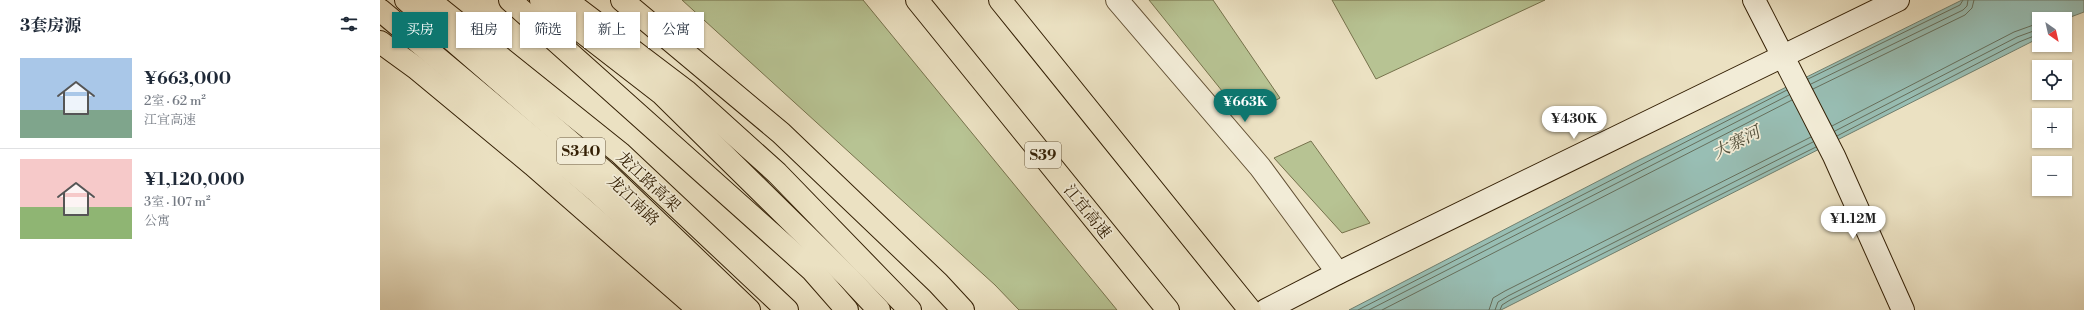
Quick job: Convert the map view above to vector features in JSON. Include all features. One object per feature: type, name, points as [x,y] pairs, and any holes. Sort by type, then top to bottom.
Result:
[{"type":"main road","name":"龙江南路","points":[[406,0],[605,172],[749,310]]},
{"type":"main road","name":"龙江路高架","points":[[429,0],[620,153],[787,310]]},
{"type":"main road","points":[[510,0],[812,270],[847,310]]},
{"type":"main road","points":[[542,0],[661,94],[848,277],[879,310]]},
{"type":"main road","points":[[566,0],[692,96],[776,173],[910,310]]},
{"type":"main road","points":[[622,0],[781,133],[938,283],[962,310]]},
{"type":"main road","name":"江宜高速","points":[[917,0],[1168,310]]},
{"type":"main road","points":[[1000,0],[1250,310]]},
{"type":"main road","points":[[380,10],[595,190],[726,310]]},
{"type":"main road","points":[[380,42],[416,68],[533,165],[699,310]]},
{"type":"street","points":[[1117,0],[1260,167],[1338,273]]},
{"type":"street","points":[[1754,0],[1834,156],[1903,310]]},
{"type":"street","points":[[1266,310],[1338,273],[1787,66],[1898,0]]},
{"type":"green space","points":[[682,0],[863,0],[1117,310],[1019,310],[995,285],[704,20],[704,12],[695,12]]},
{"type":"green space","points":[[1149,0],[1213,0],[1280,98],[1243,117]]},
{"type":"green space","points":[[1332,0],[1545,0],[1376,79]]},
{"type":"green space","points":[[1311,141],[1370,223],[1342,233],[1274,158]]},
{"type":"water","name":"大寨河","points":[[1962,0],[2084,0],[2084,12],[2072,16],[2072,12],[2032,12],[2032,42],[1501,310],[1349,310],[1635,162]]}]
